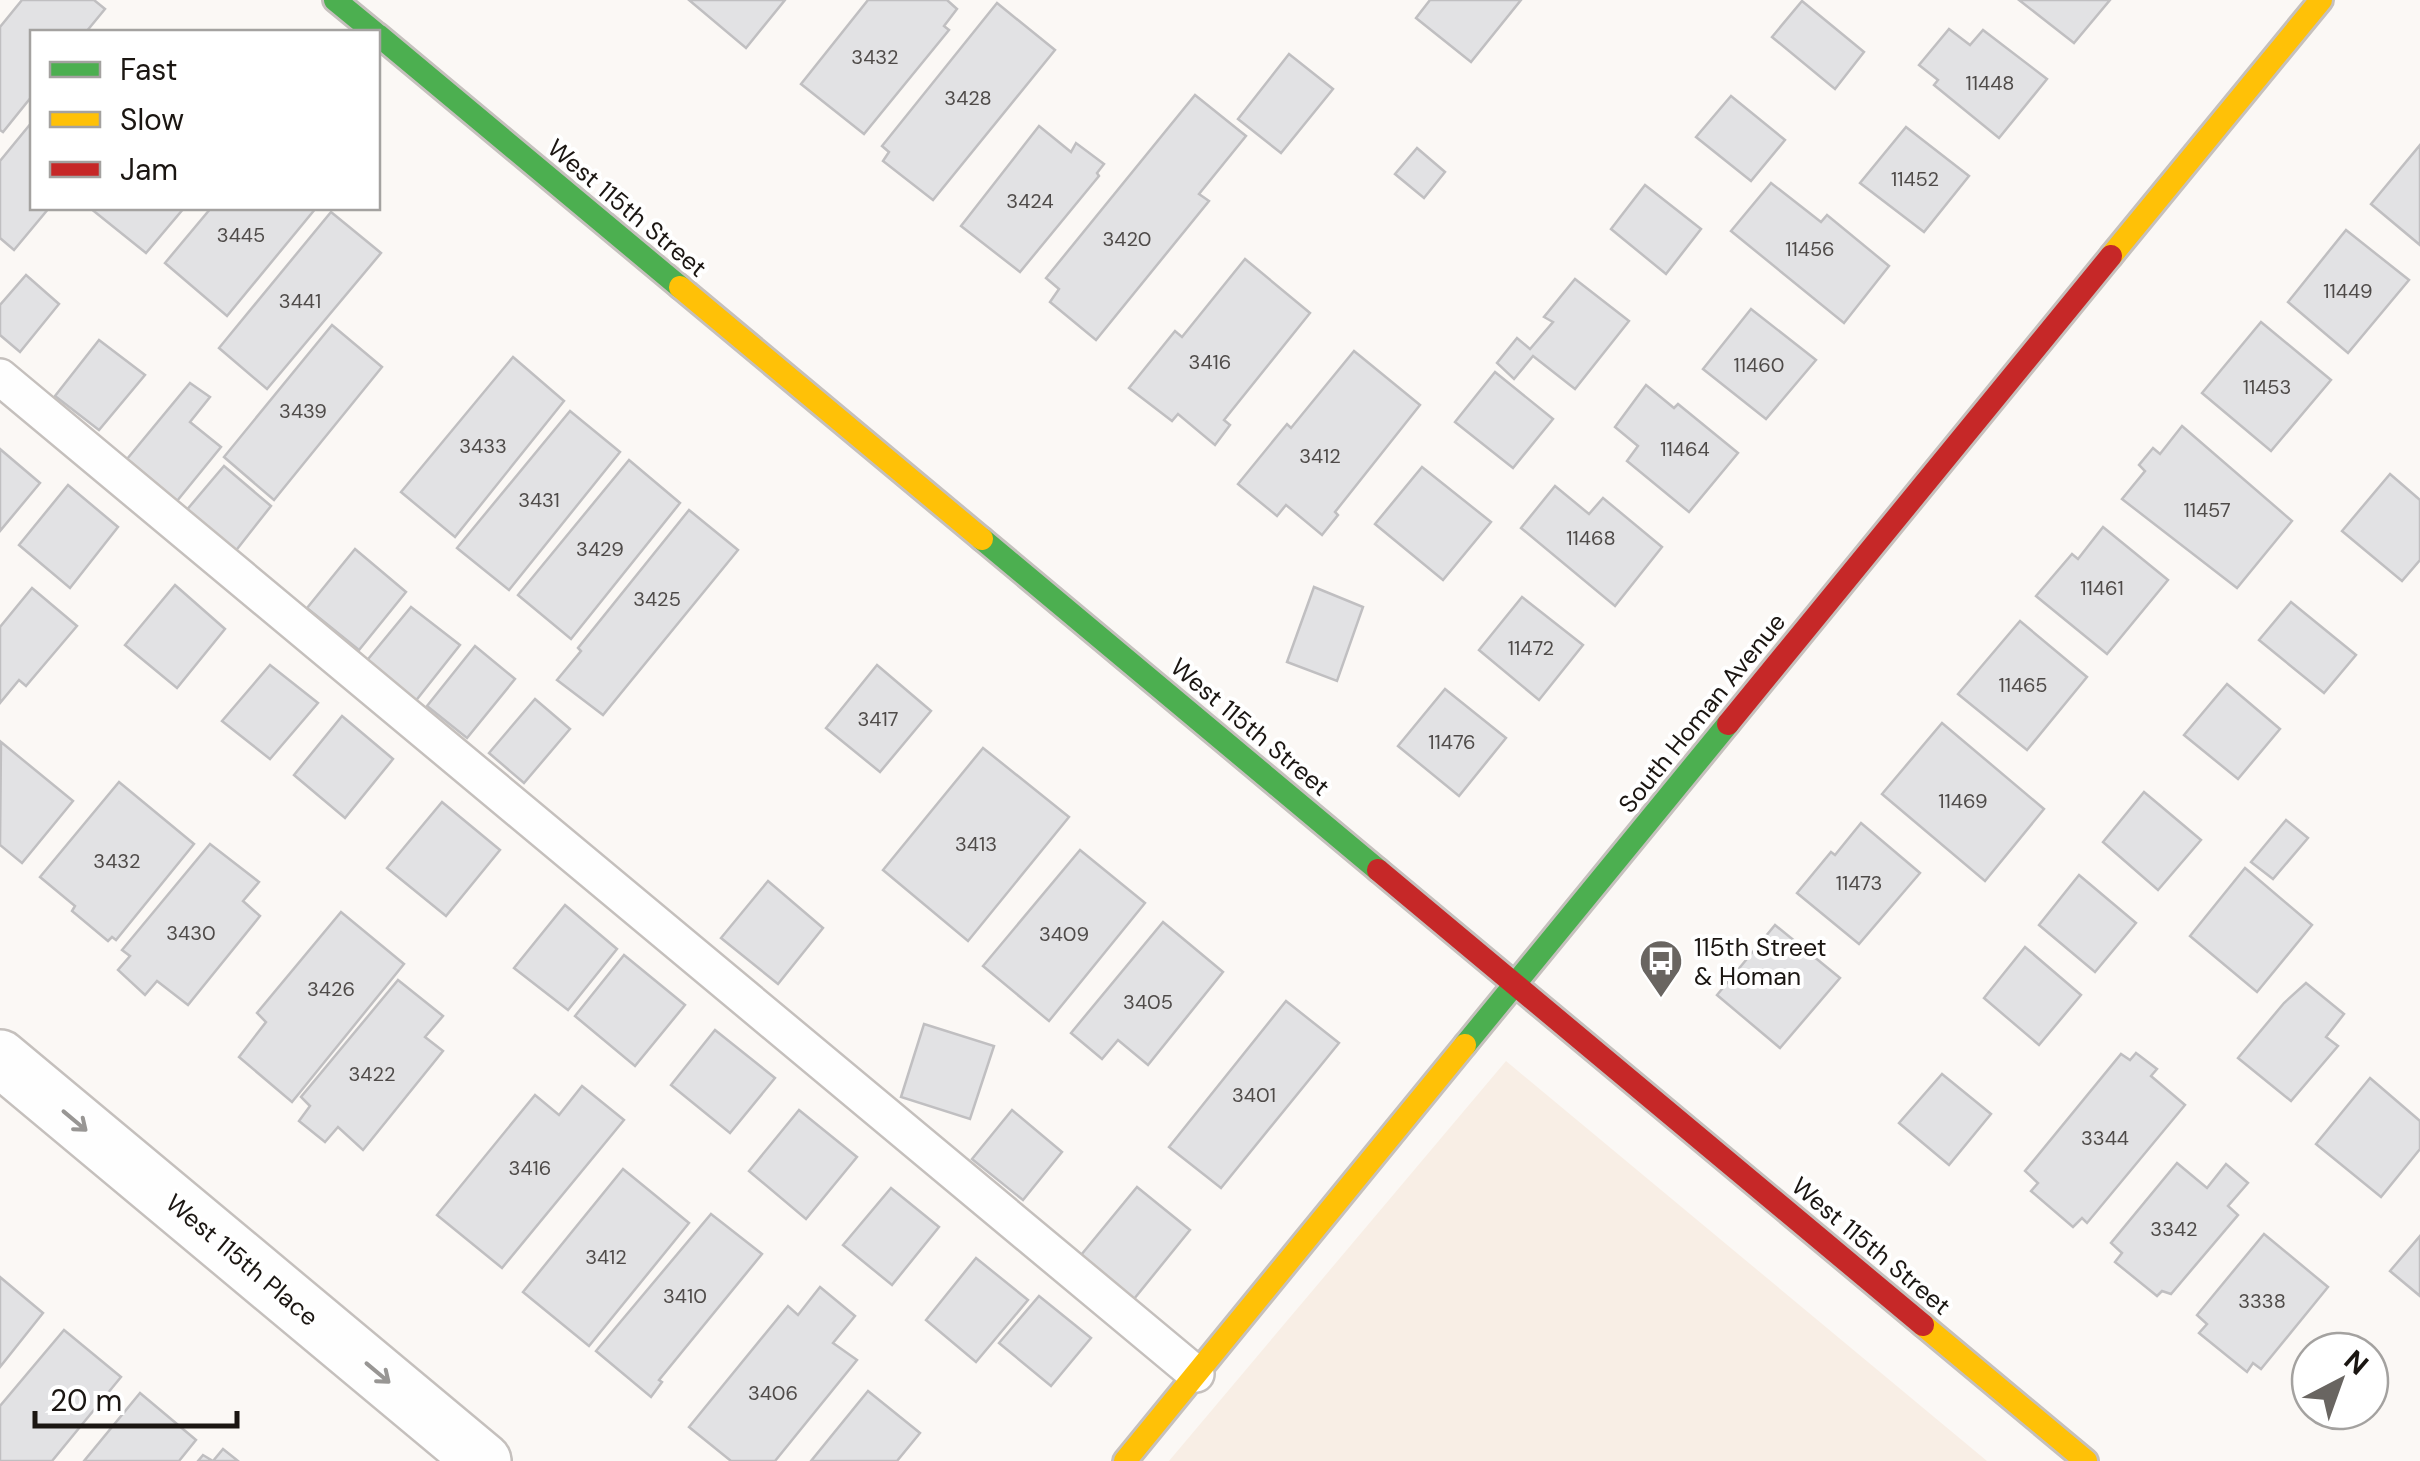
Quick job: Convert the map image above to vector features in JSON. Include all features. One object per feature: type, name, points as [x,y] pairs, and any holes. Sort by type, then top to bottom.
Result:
[{"type":"street","name":"West 115th Street","points":[[335,0],[371,30]]},
{"type":"street","name":"South Homan Avenue","points":[[1125,1461],[2321,0]]},
{"type":"street","name":"West 115th Street","points":[[380,37],[2086,1461]]},
{"type":"street","name":"West 115th Place","points":[[0,1058],[484,1461]]},
{"type":"lane","points":[[0,377],[1196,1374]]},
{"type":"shaded area","points":[[1506,1061],[1987,1461],[1169,1461]]},
{"type":"building","points":[[22,0],[94,0],[105,9],[88,30],[30,30],[30,98],[3,132],[0,27]]},
{"type":"building","points":[[689,0],[785,0],[746,48]]},
{"type":"building","points":[[868,0],[947,0],[957,9],[944,26],[949,30],[864,134],[801,84]]},
{"type":"building","points":[[1430,0],[1521,0],[1471,62],[1416,18]]},
{"type":"building","points":[[2019,0],[2110,0],[2074,43]]},
{"type":"building","points":[[1802,1],[1864,52],[1835,89],[1772,37]]},
{"type":"building","points":[[997,3],[1055,50],[933,200],[883,161],[889,152],[882,146]]},
{"type":"building","points":[[1949,29],[1970,45],[1983,30],[2047,79],[1999,138],[1934,85],[1938,80],[1919,65]]},
{"type":"building","points":[[1289,54],[1333,89],[1281,153],[1238,119]]},
{"type":"building","points":[[1195,95],[1246,136],[1199,194],[1209,201],[1096,340],[1050,302],[1059,289],[1046,278]]},
{"type":"building","points":[[1731,96],[1785,140],[1751,181],[1696,137]]},
{"type":"building","points":[[30,124],[30,210],[47,210],[14,250],[0,238],[0,161]]},
{"type":"building","points":[[1039,126],[1071,152],[1076,143],[1104,164],[1099,176],[1020,272],[961,226]]},
{"type":"building","points":[[1906,127],[1969,176],[1924,232],[1860,183]]},
{"type":"building","points":[[2420,145],[2420,245],[2371,204]]},
{"type":"building","points":[[1417,148],[1445,172],[1424,198],[1395,174]]},
{"type":"building","points":[[1771,183],[1821,222],[1827,215],[1889,266],[1844,323],[1731,231]]},
{"type":"building","points":[[1645,185],[1701,229],[1666,274],[1611,229]]},
{"type":"building","points":[[92,210],[182,210],[146,253]]},
{"type":"building","points":[[209,210],[314,210],[227,316],[165,263]]},
{"type":"building","points":[[331,212],[381,253],[267,389],[219,348]]},
{"type":"building","points":[[2346,230],[2409,280],[2348,353],[2288,302]]},
{"type":"building","points":[[1245,259],[1310,313],[1224,420],[1230,425],[1215,445],[1178,414],[1172,421],[1129,388],[1175,331],[1182,337]]},
{"type":"building","points":[[26,275],[59,304],[20,352],[0,335],[0,305]]},
{"type":"building","points":[[1575,279],[1629,321],[1575,389],[1533,356],[1514,379],[1497,363],[1517,338],[1530,349],[1553,322],[1544,317]]},
{"type":"building","points":[[1751,309],[1816,360],[1766,419],[1703,369]]},
{"type":"building","points":[[2261,322],[2331,380],[2271,451],[2202,393]]},
{"type":"building","points":[[332,325],[382,367],[274,500],[224,457]]},
{"type":"building","points":[[99,340],[145,375],[99,430],[55,396]]},
{"type":"building","points":[[1354,351],[1420,405],[1335,512],[1338,515],[1322,535],[1286,505],[1277,516],[1238,484],[1287,424],[1291,428]]},
{"type":"building","points":[[513,357],[564,401],[455,537],[401,492]]},
{"type":"building","points":[[1495,372],[1553,419],[1513,468],[1455,422]]},
{"type":"building","points":[[190,383],[210,397],[190,422],[221,447],[177,501],[127,459]]},
{"type":"building","points":[[1646,385],[1674,408],[1678,404],[1738,453],[1689,512],[1627,461],[1638,446],[1615,427]]},
{"type":"building","points":[[570,411],[620,452],[509,590],[457,548]]},
{"type":"building","points":[[2182,426],[2292,521],[2237,588],[2122,499],[2145,471],[2139,465],[2153,448],[2160,454]]},
{"type":"building","points":[[0,449],[40,483],[0,531]]},
{"type":"building","points":[[629,460],[680,503],[571,639],[518,595]]},
{"type":"building","points":[[224,466],[271,506],[234,553],[185,512]]},
{"type":"building","points":[[1422,467],[1491,522],[1443,580],[1375,524]]},
{"type":"building","points":[[2390,474],[2420,500],[2420,560],[2402,581],[2342,531]]},
{"type":"building","points":[[68,485],[118,527],[70,588],[19,545]]},
{"type":"building","points":[[1555,486],[1589,514],[1603,498],[1662,547],[1615,606],[1521,528]]},
{"type":"building","points":[[689,510],[738,550],[603,715],[557,680],[581,651],[578,648]]},
{"type":"building","points":[[2103,527],[2168,580],[2107,654],[2036,596],[2072,554],[2078,559]]},
{"type":"building","points":[[355,549],[406,592],[359,650],[307,608]]},
{"type":"building","points":[[175,585],[225,629],[177,688],[125,645]]},
{"type":"building","points":[[1314,587],[1363,607],[1337,681],[1287,662]]},
{"type":"building","points":[[32,588],[77,626],[26,686],[19,680],[0,703],[0,627]]},
{"type":"building","points":[[1522,597],[1583,645],[1539,700],[1479,650]]},
{"type":"building","points":[[2291,602],[2356,655],[2324,693],[2259,640]]},
{"type":"building","points":[[411,607],[460,645],[414,703],[364,664]]},
{"type":"building","points":[[2020,621],[2087,677],[2027,750],[1958,694]]},
{"type":"building","points":[[475,646],[515,679],[467,738],[427,706]]},
{"type":"building","points":[[270,665],[318,703],[270,759],[222,721]]},
{"type":"building","points":[[877,665],[931,711],[880,772],[826,728]]},
{"type":"building","points":[[2227,684],[2280,729],[2238,779],[2184,735]]},
{"type":"building","points":[[1445,689],[1506,738],[1459,796],[1398,746]]},
{"type":"building","points":[[535,699],[570,729],[524,783],[489,753]]},
{"type":"building","points":[[342,716],[393,759],[345,818],[294,775]]},
{"type":"building","points":[[1942,723],[2044,809],[1985,881],[1882,794]]},
{"type":"building","points":[[1,742],[73,801],[22,863],[0,845]]},
{"type":"building","points":[[983,748],[1069,817],[968,941],[883,870]]},
{"type":"building","points":[[119,782],[194,844],[116,940],[112,937],[108,941],[40,877]]},
{"type":"building","points":[[2144,792],[2201,840],[2158,890],[2103,842]]},
{"type":"building","points":[[442,802],[500,850],[446,916],[387,868]]},
{"type":"building","points":[[2286,820],[2308,838],[2273,879],[2251,862]]},
{"type":"building","points":[[1861,823],[1920,873],[1859,944],[1797,893]]},
{"type":"building","points":[[210,844],[259,882],[243,901],[260,916],[188,1005],[157,981],[145,995],[118,970],[130,956],[122,950]]},
{"type":"building","points":[[1080,850],[1145,903],[1049,1021],[983,966]]},
{"type":"building","points":[[2245,868],[2312,925],[2257,992],[2190,936]]},
{"type":"building","points":[[2079,875],[2136,923],[2095,972],[2039,925]]},
{"type":"building","points":[[768,881],[823,928],[778,984],[721,938]]},
{"type":"building","points":[[565,905],[617,949],[568,1010],[514,968]]},
{"type":"building","points":[[341,912],[404,964],[292,1102],[239,1057],[266,1022],[257,1013]]},
{"type":"building","points":[[1163,922],[1223,972],[1148,1065],[1118,1040],[1102,1059],[1071,1033]]},
{"type":"building","points":[[1775,925],[1840,978],[1780,1048],[1717,995]]},
{"type":"building","points":[[2025,947],[2081,995],[2039,1045],[1984,998]]},
{"type":"building","points":[[624,955],[685,1005],[635,1066],[575,1016]]},
{"type":"building","points":[[398,980],[443,1016],[425,1037],[443,1051],[363,1150],[338,1127],[325,1142],[299,1121],[310,1106],[301,1097]]},
{"type":"building","points":[[2306,983],[2344,1014],[2326,1037],[2338,1046],[2291,1101],[2238,1058]]},
{"type":"building","points":[[1286,1001],[1339,1043],[1221,1188],[1169,1147]]},
{"type":"building","points":[[924,1024],[994,1046],[970,1119],[901,1097]]},
{"type":"building","points":[[715,1030],[775,1078],[730,1133],[671,1085]]},
{"type":"building","points":[[2136,1053],[2157,1069],[2151,1076],[2185,1105],[2087,1223],[2082,1218],[2073,1227],[2031,1191],[2038,1183],[2025,1171],[2121,1054],[2130,1060]]},
{"type":"building","points":[[1942,1074],[1991,1114],[1949,1165],[1899,1123]]},
{"type":"building","points":[[2370,1078],[2420,1121],[2420,1149],[2381,1197],[2316,1144]]},
{"type":"building","points":[[582,1086],[624,1120],[502,1268],[437,1215],[535,1095],[559,1115]]},
{"type":"building","points":[[799,1110],[857,1157],[806,1219],[749,1171]]},
{"type":"building","points":[[1012,1110],[1062,1152],[1023,1200],[972,1159]]},
{"type":"building","points":[[2177,1163],[2207,1188],[2226,1164],[2248,1183],[2228,1206],[2238,1215],[2171,1294],[2162,1291],[2157,1296],[2115,1262],[2122,1253],[2111,1243]]},
{"type":"building","points":[[623,1169],[689,1223],[589,1346],[523,1292]]},
{"type":"building","points":[[1137,1187],[1190,1230],[1134,1299],[1081,1255]]},
{"type":"building","points":[[891,1188],[939,1227],[892,1285],[843,1245]]},
{"type":"building","points":[[711,1214],[762,1254],[659,1380],[662,1382],[651,1397],[596,1351]]},
{"type":"building","points":[[2264,1234],[2328,1287],[2261,1369],[2253,1363],[2247,1372],[2199,1333],[2207,1324],[2197,1315]]},
{"type":"building","points":[[2420,1236],[2420,1296],[2390,1271]]},
{"type":"building","points":[[976,1258],[1028,1300],[976,1362],[926,1320]]},
{"type":"building","points":[[0,1277],[43,1313],[0,1367]]},
{"type":"building","points":[[820,1287],[855,1316],[833,1343],[857,1360],[775,1461],[731,1461],[689,1427],[788,1306],[798,1315]]},
{"type":"building","points":[[1039,1296],[1091,1338],[1051,1386],[999,1343]]},
{"type":"building","points":[[64,1330],[121,1377],[52,1461],[0,1461],[0,1406]]},
{"type":"building","points":[[868,1391],[920,1433],[897,1461],[811,1461]]},
{"type":"building","points":[[140,1393],[196,1440],[179,1461],[84,1461]]},
{"type":"building","points":[[223,1449],[238,1461],[213,1461]]},
{"type":"traffic: fast","points":[[335,0],[372,30]]},
{"type":"traffic: fast","points":[[380,37],[680,287]]},
{"type":"traffic: fast","points":[[982,539],[1378,870]]},
{"type":"traffic: fast","points":[[1465,1045],[1728,724]]},
{"type":"traffic: slow","points":[[2111,256],[2321,0]]},
{"type":"traffic: slow","points":[[680,287],[982,539]]},
{"type":"traffic: slow","points":[[1125,1461],[1465,1045]]},
{"type":"traffic: slow","points":[[1923,1325],[2086,1461]]},
{"type":"traffic: jam","points":[[1728,724],[2111,256]]},
{"type":"traffic: jam","points":[[1378,870],[1923,1325]]},
{"type":"place","name":"115th Street & Homan","points":[[1661,999]]}]
